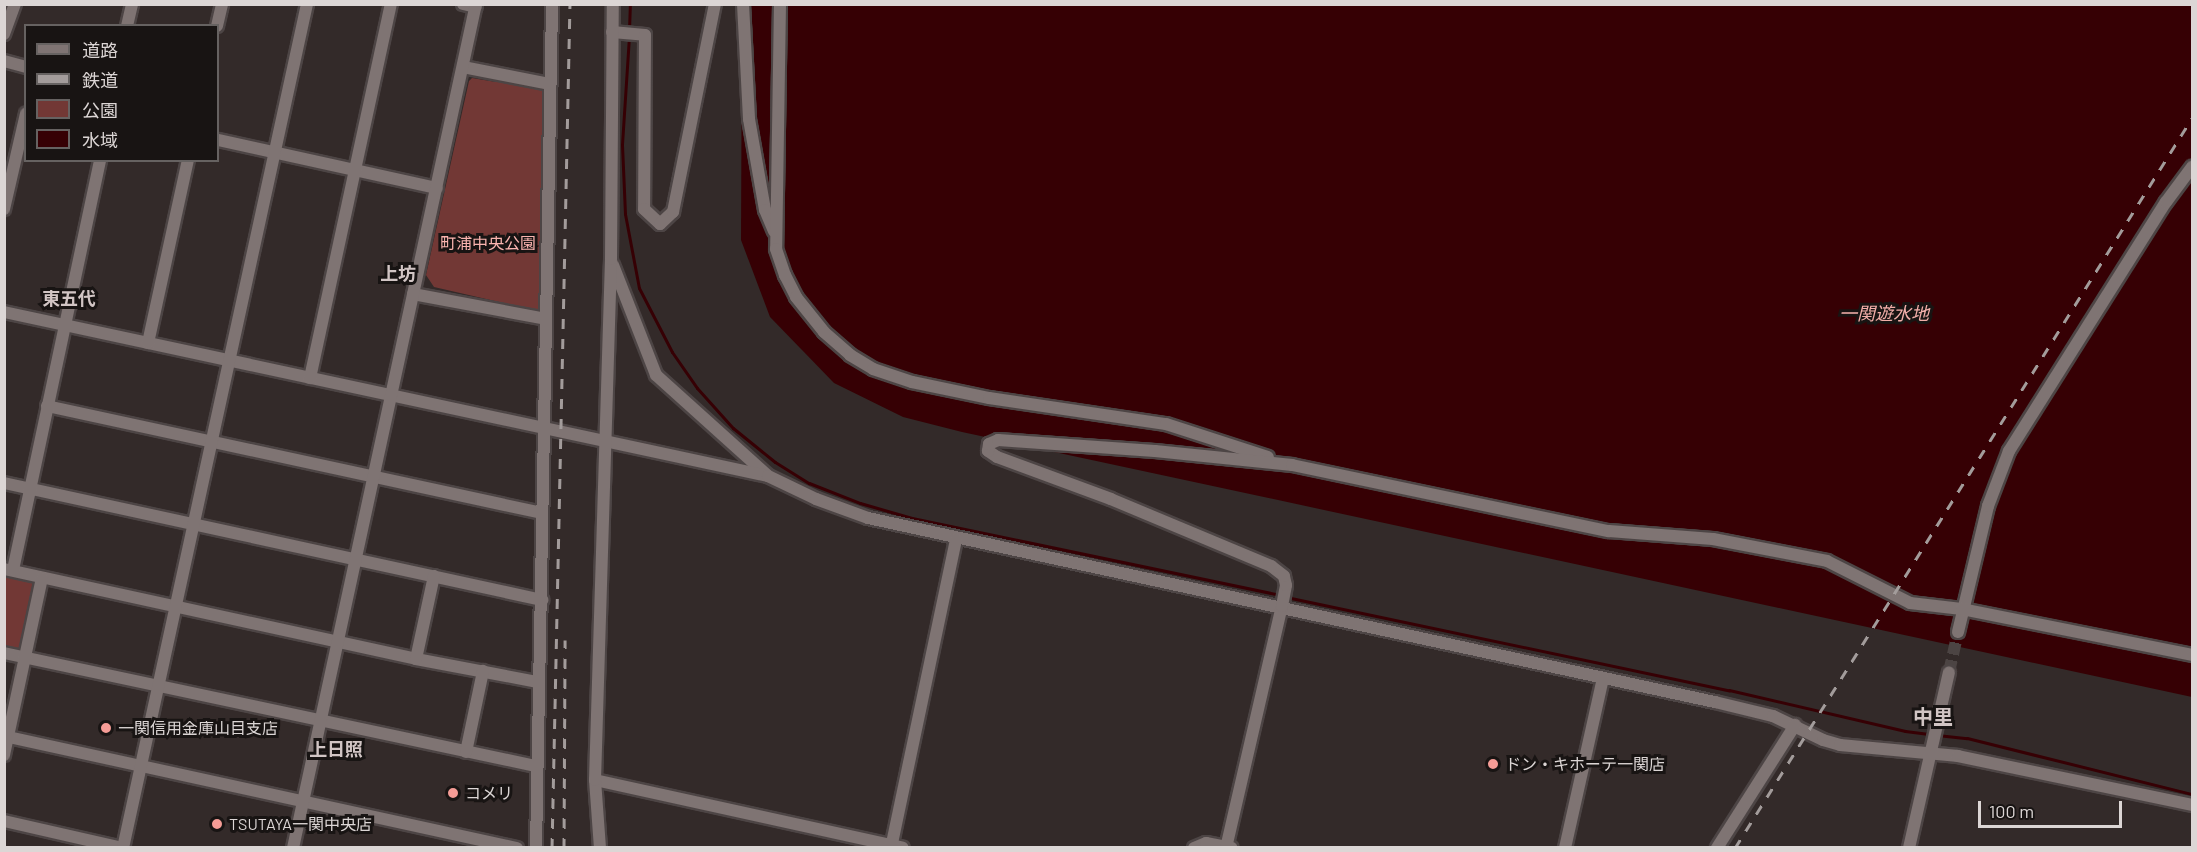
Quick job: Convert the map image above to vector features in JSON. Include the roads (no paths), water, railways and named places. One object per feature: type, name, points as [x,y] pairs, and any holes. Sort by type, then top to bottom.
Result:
[{"type":"street","points":[[4,34],[15,4]]},
{"type":"street","points":[[127,24],[132,4]]},
{"type":"street","points":[[217,24],[222,4]]},
{"type":"street","points":[[4,821],[123,848],[307,4]]},
{"type":"street","points":[[310,378],[391,4]]},
{"type":"street","points":[[536,848],[552,4]]},
{"type":"street","points":[[600,848],[595,780],[616,32],[613,4]]},
{"type":"street","points":[[616,32],[645,35],[644,209],[660,225],[673,212],[715,4]]},
{"type":"street","points":[[743,4],[749,118],[765,210],[776,236]]},
{"type":"street","points":[[780,4],[776,249],[784,275],[796,297],[824,332],[850,355],[873,369],[912,382],[989,398],[1166,424],[1292,465]]},
{"type":"street","points":[[293,848],[463,67],[472,6]]},
{"type":"street","points":[[4,61],[24,67]]},
{"type":"street","points":[[463,67],[550,84]]},
{"type":"street","points":[[4,209],[24,123]]},
{"type":"street","points":[[219,140],[437,188]]},
{"type":"street","points":[[100,162],[30,488],[9,570],[416,659],[538,682]]},
{"type":"street","points":[[148,344],[188,162]]},
{"type":"street","points":[[1958,632],[1988,506],[2009,451],[2166,202],[2193,167]]},
{"type":"street","points":[[610,259],[657,375],[768,476]]},
{"type":"street","points":[[413,294],[546,319]]},
{"type":"street","points":[[4,312],[230,362],[544,427],[604,443],[768,476],[816,499],[867,518],[956,539],[1282,604],[1773,716],[1823,740],[1840,745],[1932,754],[2027,768],[2193,805]]},
{"type":"street","points":[[47,406],[542,513]]},
{"type":"street","points":[[1194,848],[1206,843],[1228,847],[1286,585],[1284,576],[1271,566],[1111,499],[997,457],[988,451],[989,444],[998,440],[1155,451],[1292,465],[1610,531],[1713,539],[1827,561],[1910,603],[1962,609],[2193,655]]},
{"type":"street","points":[[4,483],[542,600]]},
{"type":"street","points":[[595,780],[895,847],[956,539]]},
{"type":"street","points":[[416,659],[434,576]]},
{"type":"street","points":[[4,755],[42,578]]},
{"type":"street","points":[[4,653],[536,766]]},
{"type":"street","points":[[466,752],[483,671]]},
{"type":"street","points":[[1909,848],[1949,672]]},
{"type":"street","points":[[1565,848],[1604,678]]},
{"type":"street","points":[[1717,848],[1795,725]]},
{"type":"street","points":[[7,737],[517,848]]},
{"type":"water","name":"一関遊水地","points":[[742,5],[2192,5],[2192,697],[962,432],[903,417],[834,383],[770,317],[741,240]]},
{"type":"waterway","points":[[629,30],[630,4]]},
{"type":"waterway","points":[[629,36],[622,145],[625,214],[639,288],[672,352],[697,388],[733,428],[775,462],[809,483],[860,503],[912,518],[1279,595]]},
{"type":"waterway","points":[[1286,597],[1729,690],[1905,731],[1931,734]]},
{"type":"waterway","points":[[1937,735],[1967,738],[2192,794]]},
{"type":"tunnel","points":[[1949,672],[1958,632]]},
{"type":"railway","points":[[552,848],[570,4]]},
{"type":"railway","points":[[1735,848],[2192,118]]},
{"type":"railway","points":[[564,848],[565,640]]},
{"type":"place","name":"一関信用金庫山目支店","points":[[106,728]]},
{"type":"place","name":"ドン・キホーテ一関店","points":[[1493,764]]},
{"type":"place","name":"コメリ","points":[[453,793]]},
{"type":"place","name":"TSUTAYA一関中央店","points":[[217,824]]},
{"type":"district","name":"上坊","points":[[398,273]]},
{"type":"district","name":"東五代","points":[[69,298]]},
{"type":"district","name":"中里","points":[[1933,716]]},
{"type":"district","name":"上日照","points":[[336,749]]},
{"type":"park label","name":"町浦中央公園","points":[[488,243]]}]
